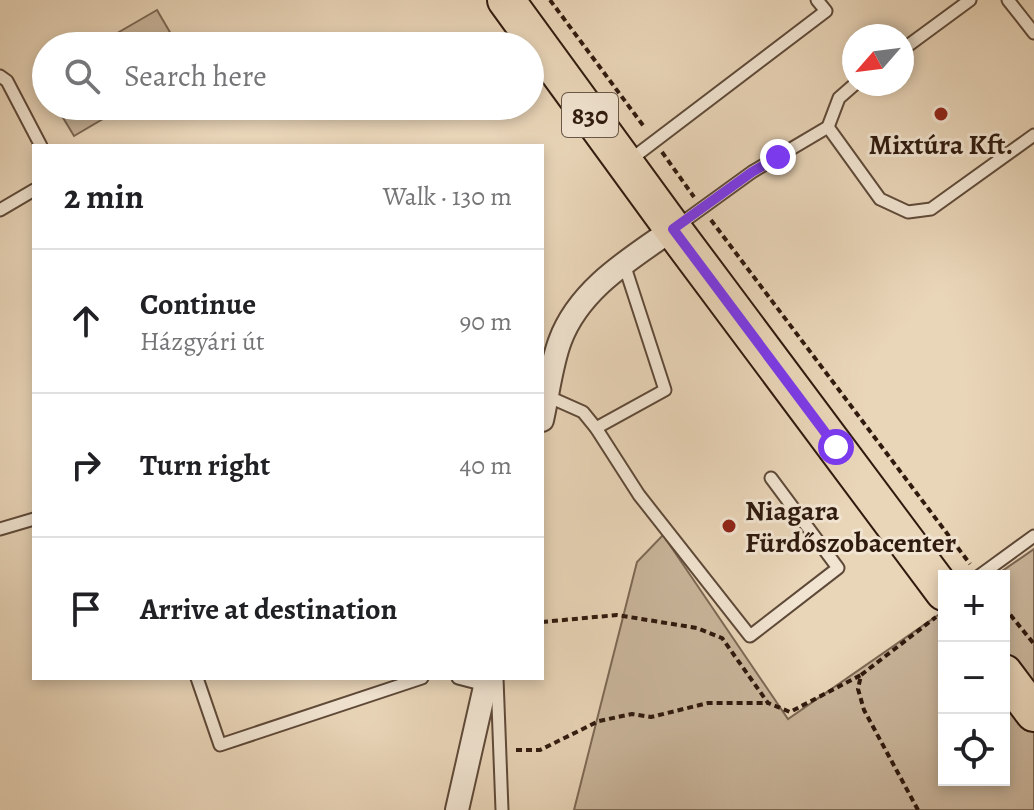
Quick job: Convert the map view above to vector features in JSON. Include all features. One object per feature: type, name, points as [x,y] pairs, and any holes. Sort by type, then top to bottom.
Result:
[{"type":"main road","name":"830","points":[[506,0],[529,32]]},
{"type":"main road","name":"830","points":[[544,52],[938,584]]},
{"type":"main road","points":[[1010,681],[1034,713]]},
{"type":"street","points":[[544,410],[549,352],[587,296],[624,264],[673,229]]},
{"type":"street","points":[[457,810],[490,680]]},
{"type":"lane","points":[[625,164],[826,11],[817,0]]},
{"type":"lane","points":[[914,41],[970,0]]},
{"type":"lane","points":[[1008,0],[1034,33]]},
{"type":"lane","points":[[0,76],[7,81],[40,144]]},
{"type":"lane","points":[[673,229],[752,172],[828,127],[842,95]]},
{"type":"lane","points":[[828,127],[880,199],[908,212],[931,209],[1034,135]]},
{"type":"lane","points":[[0,210],[32,191]]},
{"type":"lane","points":[[596,428],[665,390],[624,264]]},
{"type":"lane","points":[[547,396],[583,412],[639,495],[750,636],[838,568],[771,478]]},
{"type":"lane","points":[[0,529],[32,520]]},
{"type":"lane","points":[[987,570],[1034,536]]},
{"type":"lane","points":[[198,680],[220,745],[413,680]]},
{"type":"lane","points":[[490,680],[502,810]]},
{"type":"path","points":[[550,0],[974,570]]},
{"type":"path","points":[[1010,614],[1034,644]]},
{"type":"path","points":[[544,622],[617,615],[697,628],[722,638],[768,703]]},
{"type":"path","points":[[498,749],[540,750],[599,721],[632,714],[651,717],[708,703],[768,703],[790,712],[861,675],[938,616]]},
{"type":"path","points":[[861,675],[858,689],[864,710],[918,810]]},
{"type":"shaded area","points":[[157,10],[170,32],[119,32]]},
{"type":"shaded area","points":[[64,120],[101,120],[74,136]]},
{"type":"shaded area","points":[[663,535],[788,719],[938,615],[938,786],[1010,786],[1010,570],[1004,570],[1034,549],[1034,810],[574,810],[637,562]]},
{"type":"place","name":"Mixtúra Kft.","points":[[941,114]]},
{"type":"place","name":"Niagara Fürdőszobacenter","points":[[729,526]]},
{"type":"route","points":[[778,157],[673,229],[836,447]]}]
